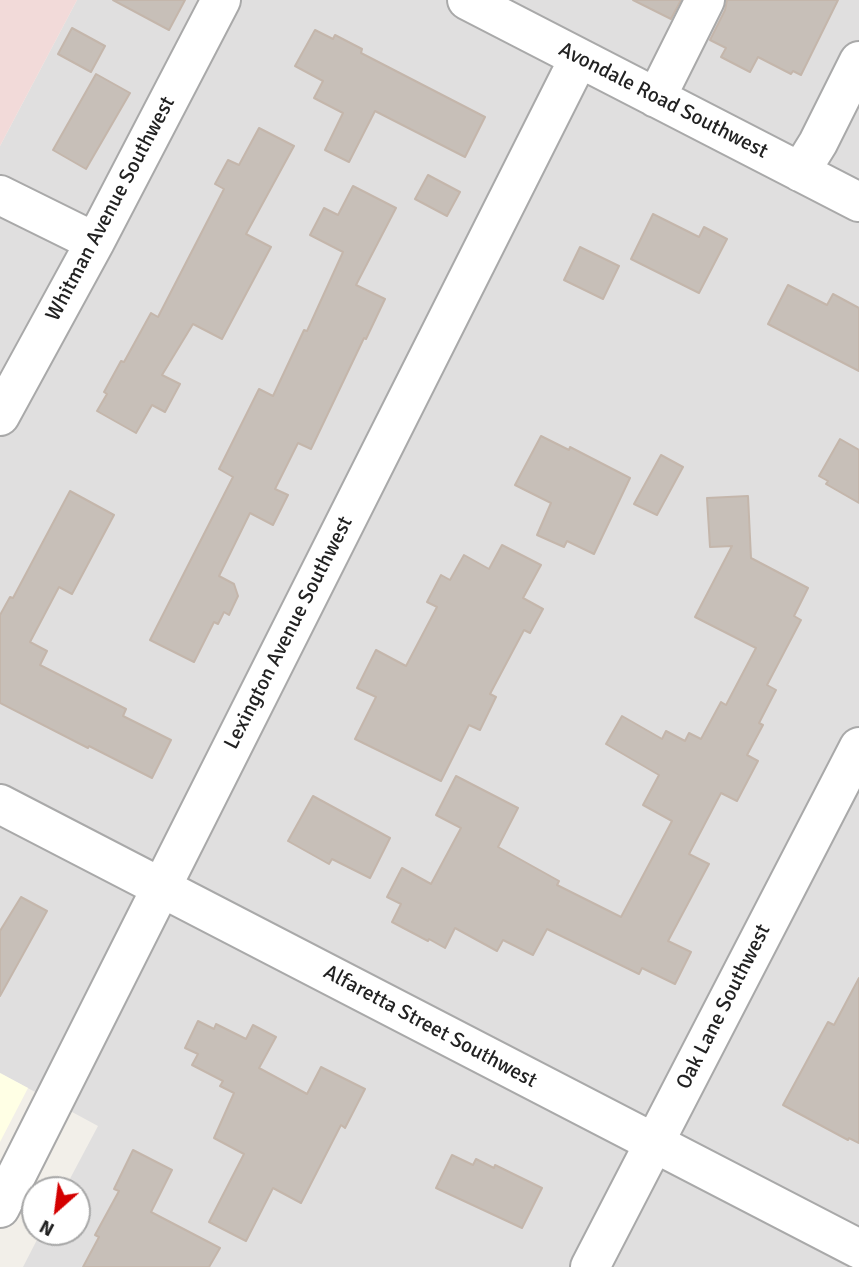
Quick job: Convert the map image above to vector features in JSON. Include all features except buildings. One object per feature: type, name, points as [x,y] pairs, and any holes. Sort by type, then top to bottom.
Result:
[{"type":"street","name":"Whitman Avenue Southwest","points":[[0,416],[95,242],[221,0]]},
{"type":"street","name":"Avondale Road Southwest","points":[[467,0],[859,202]]},
{"type":"street","points":[[656,98],[705,0]]},
{"type":"street","name":"Lexington Avenue Southwest","points":[[0,1208],[579,58]]},
{"type":"street","points":[[800,172],[818,143],[859,61]]},
{"type":"street","points":[[0,195],[95,242]]},
{"type":"street","name":"Oak Lane Southwest","points":[[590,1267],[859,747]]},
{"type":"street","name":"Alfaretta Street Southwest","points":[[0,804],[859,1249]]},
{"type":"shaded area","points":[[0,0],[77,0],[0,146]]},
{"type":"shaded area","points":[[77,0],[859,0],[859,1267],[23,1267],[34,1246],[91,1246],[91,1176],[71,1176],[98,1126],[0,1073],[0,146]]},
{"type":"shaded area","points":[[0,1073],[28,1088],[0,1142]]}]
